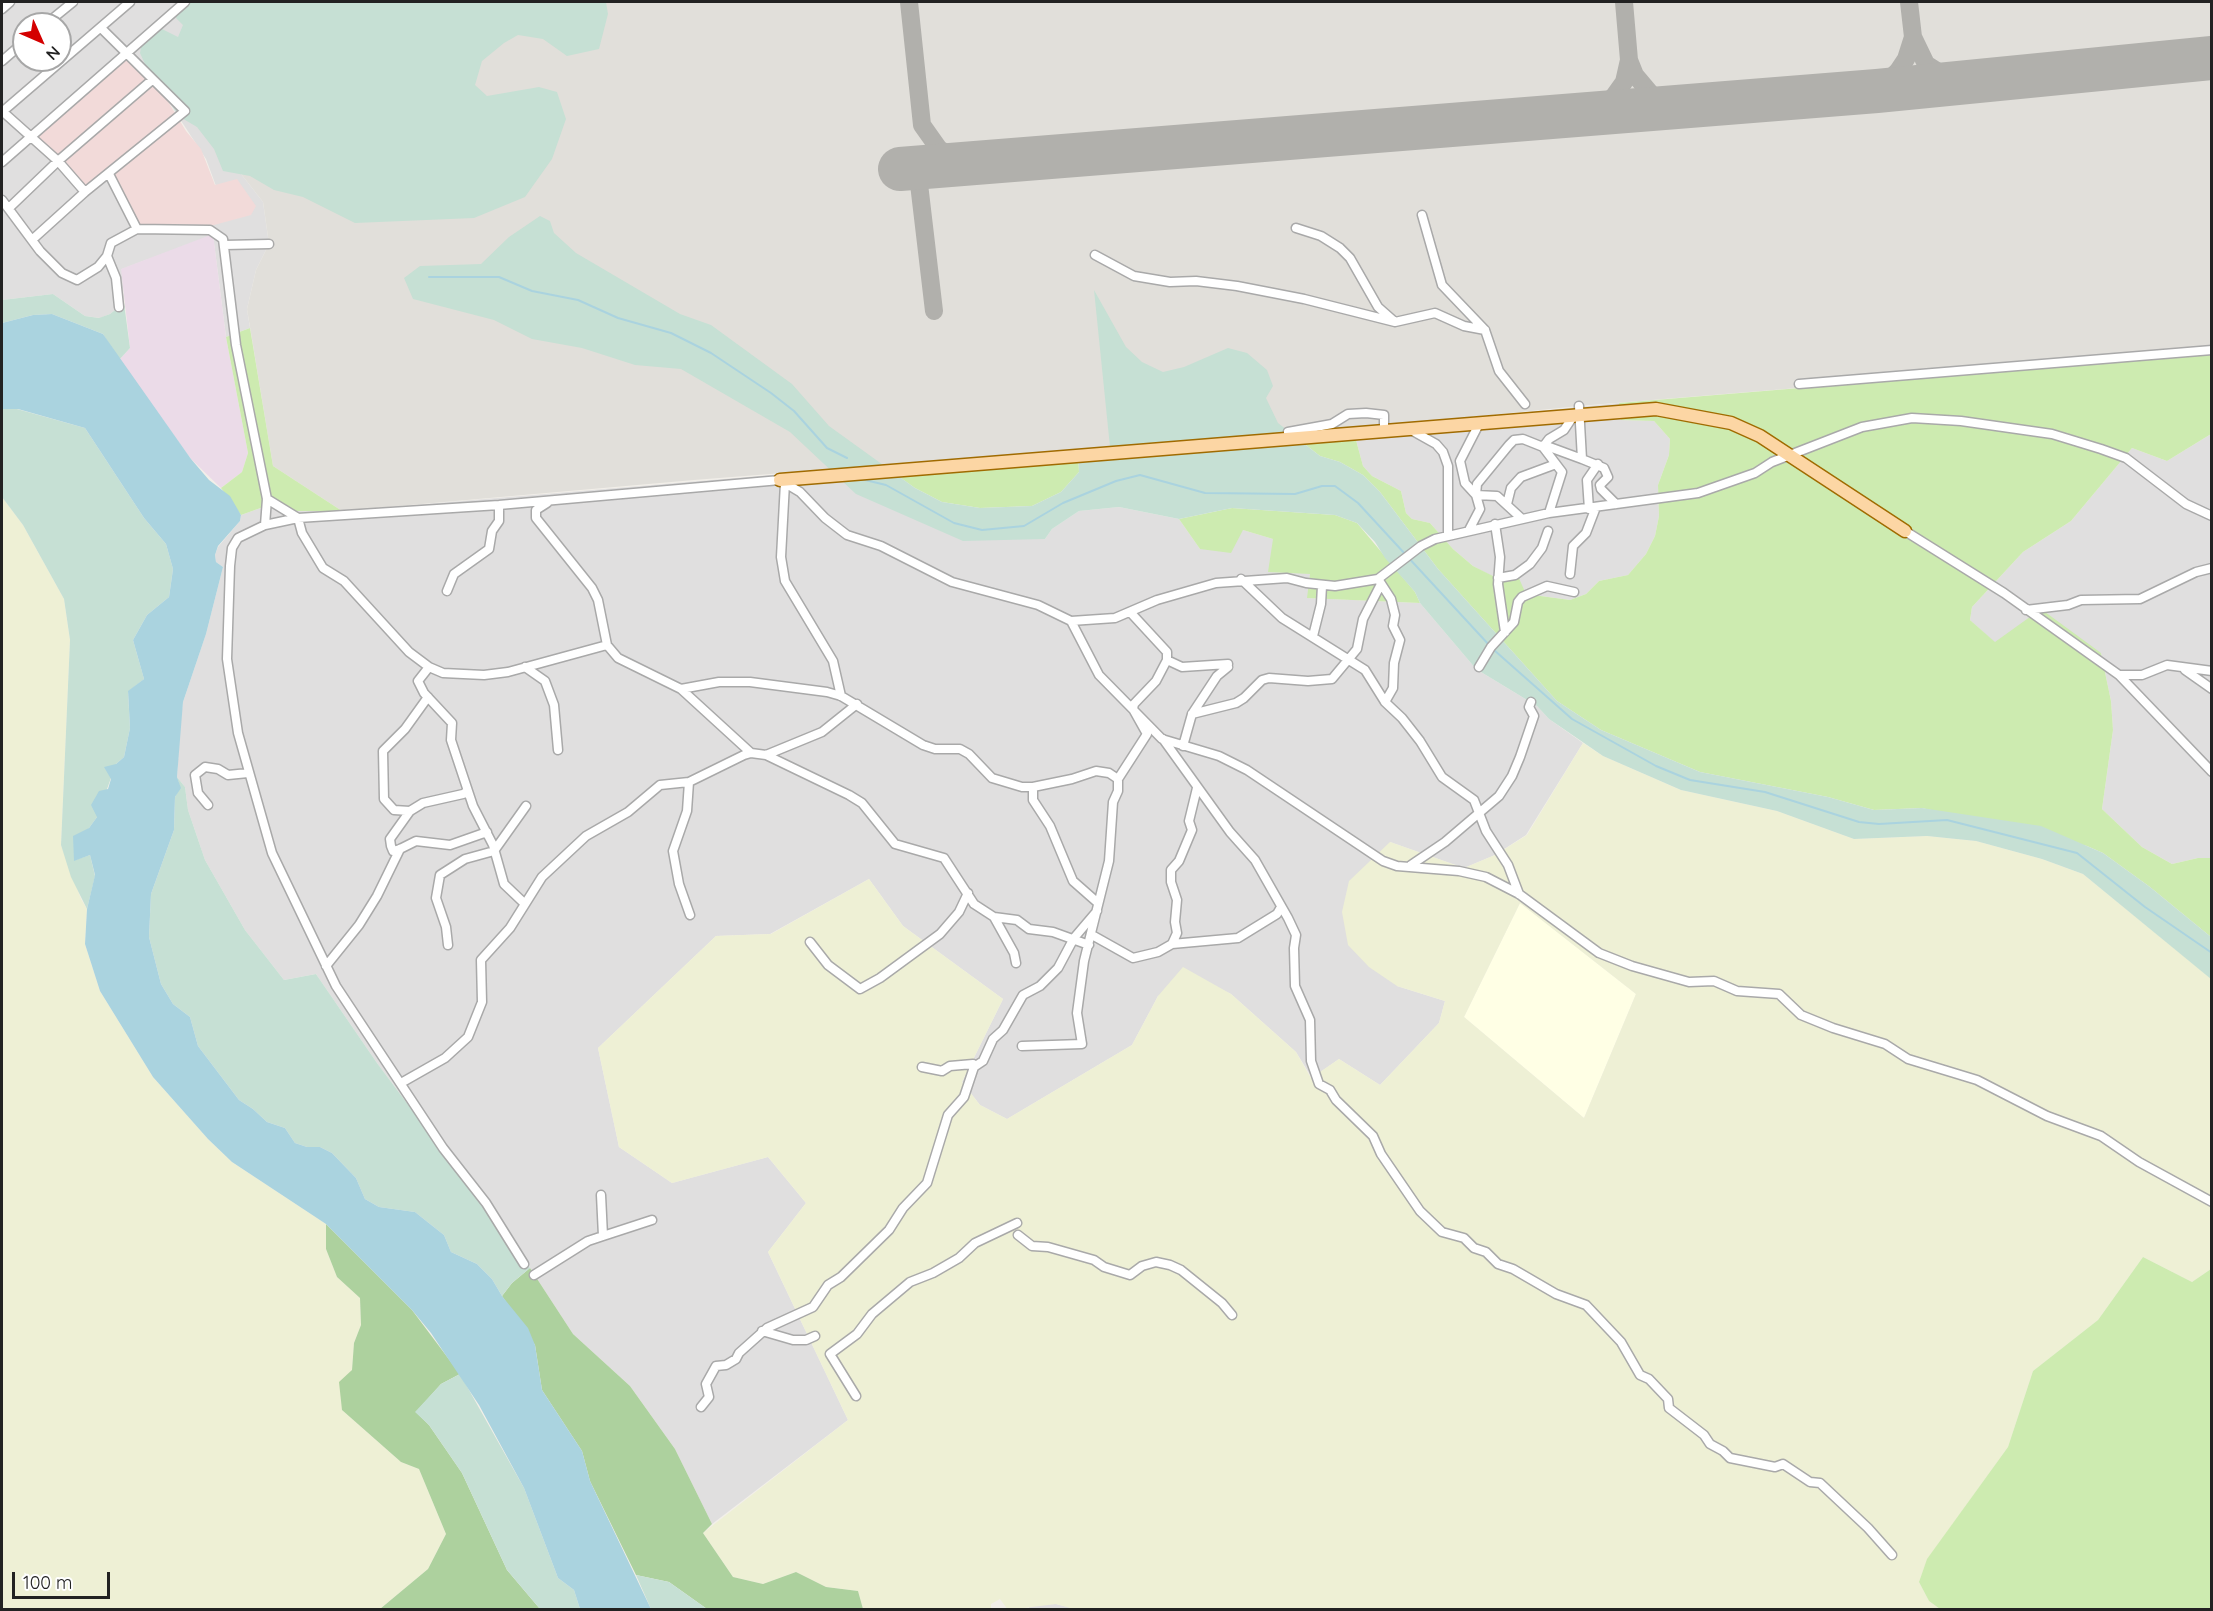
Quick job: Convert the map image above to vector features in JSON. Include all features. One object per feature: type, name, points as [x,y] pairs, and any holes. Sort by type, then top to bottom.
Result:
[{"type":"main road","points":[[782,482],[1576,414],[1656,410],[1690,414],[1731,423],[1791,455],[1905,531]]},
{"type":"street","points":[[2,9],[10,2]]},
{"type":"street","points":[[61,12],[73,2]]},
{"type":"street","points":[[85,192],[58,161],[2,111],[130,2]]},
{"type":"street","points":[[2,162],[185,2]]},
{"type":"street","points":[[33,239],[85,192],[110,174],[184,111],[101,28]]},
{"type":"street","points":[[9,208],[58,161],[152,80]]},
{"type":"street","points":[[110,174],[137,229]]},
{"type":"street","points":[[2,200],[62,273],[77,280],[88,276],[107,256],[111,243],[137,229],[210,230],[218,233],[225,245],[236,345],[267,499],[265,525]]},
{"type":"street","points":[[1422,215],[1442,285],[1485,330],[1499,371],[1525,404]]},
{"type":"street","points":[[1296,228],[1321,236],[1340,248],[1350,258],[1378,307],[1395,322]]},
{"type":"street","points":[[225,245],[268,244]]},
{"type":"street","points":[[1095,255],[1134,276],[1170,282],[1196,280],[1237,286],[1304,299],[1395,322],[1435,313],[1464,326],[1485,330]]},
{"type":"street","points":[[107,256],[116,278],[119,307]]},
{"type":"street","points":[[1800,384],[2211,350]]},
{"type":"street","points":[[1288,432],[1332,424],[1348,414],[1366,412],[1384,415],[1384,426]]},
{"type":"street","points":[[1544,446],[1564,430],[1576,414]]},
{"type":"street","points":[[1576,414],[1582,459]]},
{"type":"street","points":[[1192,714],[1236,703],[1262,680],[1269,678],[1308,681],[1332,679],[1357,649],[1364,619],[1379,581],[1421,546],[1448,535],[1521,518],[1713,489],[1862,427],[1911,418],[1960,421],[2052,435],[2126,458],[2186,504],[2211,516]]},
{"type":"street","points":[[1479,424],[1460,461],[1465,483],[1476,495],[1497,496],[1521,518]]},
{"type":"street","points":[[1408,429],[1428,438],[1443,452],[1448,466],[1448,535]]},
{"type":"street","points":[[1469,530],[1480,509],[1476,495],[1477,484],[1483,474],[1499,460],[1514,440],[1523,439],[1598,464],[1604,468],[1608,477],[1600,485],[1601,489],[1616,504]]},
{"type":"street","points":[[1544,446],[1562,477],[1554,490],[1549,513]]},
{"type":"street","points":[[1507,504],[1511,489],[1524,474],[1545,470],[1556,464]]},
{"type":"street","points":[[1570,574],[1573,546],[1586,533],[1592,508],[1587,480],[1598,464]]},
{"type":"street","points":[[782,482],[781,557],[785,581],[833,661],[841,696]]},
{"type":"street","points":[[524,1264],[486,1203],[443,1149],[326,966],[272,853],[238,733],[227,658],[230,566],[235,541],[242,535],[265,525],[298,518],[499,505],[782,482],[806,497],[825,518],[848,535],[881,546],[952,582],[1038,605],[1071,621],[1115,618],[1178,593],[1241,579],[1287,578],[1322,586],[1379,581]]},
{"type":"street","points":[[267,499],[298,518],[302,533],[323,568],[344,581],[409,652],[429,667],[443,673],[484,675],[525,668],[607,645]]},
{"type":"street","points":[[549,501],[536,510],[536,518],[592,588],[598,600],[607,645],[618,658],[681,690],[751,753]]},
{"type":"street","points":[[447,591],[454,574],[489,549],[492,531],[499,521],[499,505]]},
{"type":"street","points":[[1495,524],[1500,556],[1498,578],[1505,632]]},
{"type":"street","points":[[1498,578],[1515,576],[1530,564],[1542,548],[1548,531]]},
{"type":"street","points":[[1905,531],[1941,552],[2119,675],[2211,772]]},
{"type":"street","points":[[2026,610],[2067,605],[2081,600],[2140,599],[2196,572],[2211,568]]},
{"type":"street","points":[[1241,579],[1282,618],[1365,669],[1385,702],[1402,718],[1420,741],[1442,777],[1474,800],[1478,814],[1494,846],[1508,865],[1520,894]]},
{"type":"street","points":[[1379,581],[1391,599],[1395,615],[1393,626],[1400,640],[1394,663],[1392,688],[1385,702]]},
{"type":"street","points":[[1313,636],[1321,604],[1322,586]]},
{"type":"street","points":[[1479,666],[1491,647],[1514,622],[1518,602],[1522,597],[1548,586],[1574,592]]},
{"type":"street","points":[[1131,613],[1167,652],[1167,660],[1156,681],[1133,709]]},
{"type":"street","points":[[1071,621],[1099,675],[1162,739],[1197,788],[1255,861],[1296,935],[1295,986],[1310,1020],[1311,1061],[1319,1084],[1330,1090],[1336,1100],[1373,1136],[1381,1154],[1420,1211],[1442,1232],[1464,1238],[1474,1248],[1485,1252],[1498,1264],[1513,1269],[1556,1294],[1586,1305],[1622,1342],[1640,1375],[1649,1380],[1668,1400],[1670,1408],[1704,1435],[1710,1444],[1730,1458],[1775,1467],[1783,1464],[1810,1482],[1820,1484],[1868,1528],[1892,1555]]},
{"type":"street","points":[[1167,660],[1182,667],[1228,665],[1217,676],[1192,714],[1183,746]]},
{"type":"street","points":[[2119,675],[2142,675],[2167,665],[2211,671]]},
{"type":"street","points":[[429,667],[418,681],[428,697],[452,723],[451,740],[468,791],[494,850],[504,884],[525,904]]},
{"type":"street","points":[[525,668],[545,681],[554,705],[558,750]]},
{"type":"street","points":[[2185,669],[2211,689]]},
{"type":"street","points":[[681,690],[719,682],[750,682],[827,692],[857,704],[923,745],[960,749],[969,754],[992,778],[1033,787],[1087,776],[1096,771],[1109,772],[1118,779]]},
{"type":"street","points":[[410,811],[394,810],[384,799],[384,751],[405,729],[428,697]]},
{"type":"street","points":[[1408,866],[1418,864],[1499,796],[1512,776],[1534,716],[1529,706],[1531,702]]},
{"type":"street","points":[[766,755],[822,732],[857,704]]},
{"type":"street","points":[[1022,1046],[1082,1044],[1077,1013],[1097,907],[1109,861],[1113,802],[1118,791],[1118,779],[1147,734],[1133,709]]},
{"type":"street","points":[[1162,739],[1219,756],[1247,770],[1383,861],[1486,877],[1520,894],[1599,953],[1632,966],[1689,982],[1714,981],[1737,991],[1779,994],[1806,1017],[1885,1044],[1908,1059],[1977,1080],[2048,1116],[2101,1136],[2139,1162],[2211,1202]]},
{"type":"street","points":[[401,1083],[445,1058],[468,1036],[482,1002],[481,960],[499,943],[542,877],[586,836],[627,812],[660,785],[689,782],[721,765],[751,753],[766,755],[849,795],[862,804],[895,844],[944,858],[974,904],[994,917],[1017,920],[1029,929],[1074,938],[1089,945]]},
{"type":"street","points":[[208,805],[198,793],[195,775],[205,767],[218,769],[228,774],[248,773]]},
{"type":"street","points":[[689,782],[687,811],[673,851],[679,884],[690,915]]},
{"type":"street","points":[[1033,787],[1033,800],[1050,826],[1073,881],[1097,907]]},
{"type":"street","points":[[1172,944],[1177,933],[1175,922],[1177,900],[1171,870],[1179,861],[1192,830],[1190,821],[1197,788]]},
{"type":"street","points":[[468,791],[464,794],[423,803],[410,811],[390,839],[393,851],[416,841],[450,845],[487,832]]},
{"type":"street","points":[[448,945],[446,927],[436,898],[440,875],[465,859],[494,850],[526,806]]},
{"type":"street","points":[[326,966],[359,925],[377,896],[400,849]]},
{"type":"street","points":[[810,942],[828,965],[860,989],[880,978],[940,934],[959,912],[968,893]]},
{"type":"street","points":[[701,1407],[709,1397],[706,1384],[716,1366],[726,1365],[736,1359],[761,1331],[813,1307],[828,1285],[841,1277],[889,1230],[903,1208],[927,1183],[948,1115],[964,1097],[974,1067],[983,1061],[993,1039],[1003,1030],[1023,995],[1040,986],[1058,968],[1074,938],[1097,907]]},
{"type":"street","points":[[1092,935],[1133,958],[1158,952],[1172,944],[1238,938],[1277,914],[1281,907]]},
{"type":"street","points":[[994,917],[1014,953],[1016,963]]},
{"type":"street","points":[[922,1067],[942,1071],[950,1066],[973,1064]]},
{"type":"street","points":[[601,1195],[603,1236]]},
{"type":"street","points":[[534,1275],[588,1241],[652,1220]]},
{"type":"street","points":[[856,1396],[830,1354],[857,1334],[872,1314],[910,1282],[933,1273],[959,1258],[975,1244],[1017,1223]]},
{"type":"street","points":[[1018,1235],[1032,1246],[1094,1260],[1104,1267],[1130,1275],[1142,1266],[1156,1262],[1170,1265],[1181,1270],[1222,1303],[1232,1315]]},
{"type":"street","points":[[761,1331],[793,1340],[806,1340],[815,1336]]},
{"type":"shaded area","points":[[2,2],[217,2],[227,156],[263,202],[269,244],[256,270],[247,309],[250,328],[226,337],[213,235],[122,269],[124,303],[110,314],[100,318],[85,316],[53,294],[2,300]],"holes":[[[161,90],[206,159],[216,186],[214,225],[150,226],[111,172]]]},
{"type":"shaded area","points":[[177,2],[606,2],[608,14],[599,49],[567,56],[543,39],[518,35],[482,61],[475,85],[487,96],[539,87],[557,92],[566,119],[552,159],[525,197],[474,218],[355,223],[303,197],[274,190],[250,176],[223,171],[214,149],[197,127],[180,117],[149,73],[140,53],[143,37],[156,26],[178,37],[183,25],[176,18]]},
{"type":"shaded area","points":[[217,2],[2211,2],[2211,354],[1579,406],[1393,425],[694,480],[342,511],[273,466],[247,309],[256,270],[269,244],[263,202],[227,156]]},
{"type":"shaded area","points":[[125,58],[161,90],[186,131],[201,149],[215,185],[237,179],[256,206],[251,215],[214,225],[138,224],[111,173],[88,190],[36,135]]},
{"type":"shaded area","points":[[540,216],[550,221],[554,233],[576,253],[680,314],[711,325],[792,384],[829,426],[915,488],[942,502],[980,508],[1032,506],[1061,492],[1079,472],[1078,450],[1110,447],[1094,290],[1126,347],[1142,362],[1163,372],[1184,367],[1228,348],[1247,353],[1267,370],[1273,386],[1266,398],[1278,423],[1320,456],[1340,462],[1363,475],[1380,492],[1438,569],[1557,701],[1601,730],[1700,772],[1828,797],[1874,810],[1922,808],[2041,826],[2103,853],[2150,887],[2211,937],[2211,979],[2083,874],[2042,859],[1976,841],[1927,836],[1854,839],[1777,811],[1681,790],[1603,756],[1549,719],[1537,706],[1476,669],[1420,603],[1415,592],[1385,558],[1375,542],[1357,523],[1335,515],[1232,508],[1179,519],[1119,507],[1079,511],[1052,529],[1045,539],[963,541],[856,494],[790,432],[681,369],[635,365],[582,348],[532,339],[494,320],[413,299],[404,278],[420,266],[481,264],[509,237]]},
{"type":"shaded area","points":[[213,234],[226,337],[248,453],[242,472],[221,488],[191,459],[119,360],[130,348],[121,269]]},
{"type":"shaded area","points":[[53,294],[85,316],[99,318],[110,314],[124,303],[130,348],[119,360],[103,334],[52,314],[33,315],[2,323],[2,300]]},
{"type":"shaded area","points":[[1619,403],[1621,420],[1654,421],[1670,439],[1669,455],[1658,485],[1659,516],[1655,536],[1646,554],[1628,575],[1599,581],[1586,594],[1570,600],[1526,594],[1473,566],[1453,549],[1430,523],[1412,519],[1406,513],[1401,491],[1372,476],[1363,466],[1353,429]]},
{"type":"shaded area","points":[[2,409],[17,409],[85,428],[144,518],[166,544],[173,569],[169,597],[147,615],[133,640],[144,679],[128,692],[130,728],[124,757],[116,764],[97,817],[89,828],[75,860],[90,855],[95,876],[87,909],[71,877],[61,845],[70,640],[64,599],[23,525],[2,497]]},
{"type":"shaded area","points":[[2211,434],[2211,858],[2198,858],[2172,864],[2142,847],[2102,809],[2113,730],[2111,701],[2101,653],[1994,642],[1970,620],[1972,607],[2023,552],[2071,521],[2132,448],[2167,461]]},
{"type":"shaded area","points":[[831,470],[1045,539],[1052,529],[1079,511],[1119,507],[1179,519],[1200,549],[1243,530],[1273,539],[1310,574],[1308,598],[1420,603],[1476,669],[1537,706],[1549,719],[1583,743],[1526,835],[1495,855],[1464,868],[1390,842],[1397,986],[1445,1001],[1439,1023],[1380,1085],[1339,1059],[1312,1078],[1296,1052],[1231,994],[1210,984],[1158,996],[1132,1045],[1007,1119],[980,1105],[962,1082],[1003,999],[903,926],[869,879],[770,934],[716,936],[598,1048],[619,1147],[672,1183],[768,1157],[806,1203],[768,1252],[848,1420],[712,1524],[675,1449],[630,1386],[573,1334],[530,1268],[377,1063],[316,974],[284,980],[245,930],[205,860],[188,810],[185,787],[177,777],[180,725],[183,702],[206,634],[223,567],[216,562],[215,555],[218,547],[240,521],[241,515],[280,501],[342,511]]},
{"type":"shaded area","points":[[2,497],[23,525],[64,599],[70,640],[61,845],[87,909],[85,944],[100,991],[153,1077],[208,1139],[232,1162],[326,1224],[326,1249],[337,1277],[360,1298],[361,1325],[354,1343],[352,1370],[342,1410],[401,1462],[419,1469],[446,1534],[428,1569],[380,1609],[2,1609]]},
{"type":"shaded area","points":[[1583,743],[1603,756],[1681,790],[1777,811],[1854,839],[1927,836],[1976,841],[2042,859],[2083,874],[2212,979],[2211,1269],[2192,1282],[2143,1257],[2098,1320],[2033,1371],[2008,1447],[1927,1560],[1919,1582],[1929,1601],[1940,1609],[1077,1610],[1056,1604],[1008,1610],[1000,1599],[991,1604],[991,1609],[863,1609],[858,1591],[826,1587],[796,1572],[763,1584],[733,1577],[703,1533],[848,1420],[768,1252],[806,1203],[768,1157],[672,1183],[619,1147],[598,1048],[716,936],[771,934],[869,879],[903,926],[1003,999],[962,1082],[980,1105],[1007,1119],[1132,1045],[1158,996],[1183,967],[1231,994],[1296,1052],[1311,1078],[1339,1059],[1380,1085],[1439,1023],[1445,1001],[1397,986],[1369,967],[1348,945],[1342,912],[1349,881],[1390,842],[1464,868],[1495,855],[1527,835]],"holes":[[[1520,903],[1636,994],[1584,1118],[1464,1017]]]},
{"type":"shaded area","points":[[177,777],[185,787],[188,810],[205,860],[245,930],[284,980],[316,974],[377,1063],[530,1268],[512,1283],[502,1296],[492,1279],[477,1264],[451,1252],[444,1235],[415,1212],[379,1207],[365,1199],[356,1178],[332,1153],[320,1147],[307,1147],[295,1143],[285,1128],[267,1122],[239,1100],[198,1046],[190,1017],[173,1004],[161,984],[149,937],[151,894],[174,830],[175,797],[180,787]]},
{"type":"shaded area","points":[[1520,903],[1636,994],[1584,1118],[1464,1017]]},
{"type":"shaded area","points":[[460,1374],[524,1488],[558,1578],[574,1590],[580,1609],[540,1609],[507,1570],[462,1473],[429,1425],[415,1412],[441,1384]]},
{"type":"shaded area","points":[[636,1575],[669,1582],[707,1609],[651,1609]]},
{"type":"shaded area","points":[[1056,1604],[1077,1609],[1026,1610],[1032,1605]]},
{"type":"green space","points":[[250,328],[273,466],[342,511],[292,511],[280,501],[241,515],[221,488],[242,472],[248,453],[226,337]]},
{"type":"green space","points":[[2211,354],[2211,434],[2167,461],[2132,448],[2071,521],[2023,552],[1972,607],[1970,620],[1995,642],[2041,609],[2101,653],[2111,701],[2113,730],[2102,809],[2142,847],[2172,864],[2198,858],[2211,858],[2211,937],[2150,887],[2103,853],[2087,846],[1922,808],[1874,810],[1828,797],[1700,772],[1601,730],[1557,701],[1438,569],[1380,492],[1363,475],[1340,462],[1320,456],[1292,434],[1353,429],[1363,466],[1372,476],[1401,491],[1406,513],[1412,519],[1430,523],[1453,549],[1473,566],[1495,577],[1517,574],[1526,594],[1570,600],[1586,594],[1599,581],[1628,575],[1646,554],[1655,536],[1659,516],[1658,485],[1669,455],[1670,439],[1654,421],[1621,420],[1619,403]]},
{"type":"green space","points":[[1078,450],[1079,472],[1061,492],[1032,506],[980,508],[942,502],[915,488],[884,466]]},
{"type":"green space","points":[[1232,508],[1335,515],[1357,523],[1415,592],[1420,603],[1307,598],[1310,574],[1268,572],[1273,539],[1243,530],[1231,553],[1200,549],[1179,519]]},
{"type":"green space","points":[[326,1224],[412,1310],[460,1374],[441,1384],[416,1412],[429,1425],[462,1473],[507,1570],[540,1609],[380,1609],[428,1569],[446,1534],[419,1469],[401,1462],[342,1410],[339,1382],[352,1370],[354,1343],[361,1325],[360,1298],[337,1277],[326,1249]]},
{"type":"green space","points":[[2143,1257],[2192,1282],[2211,1269],[2211,1609],[1940,1609],[1929,1601],[1919,1582],[1927,1559],[2008,1447],[2033,1371],[2098,1320]]},
{"type":"green space","points":[[530,1268],[573,1334],[630,1386],[675,1449],[712,1524],[703,1533],[733,1577],[763,1584],[796,1572],[826,1587],[858,1591],[863,1609],[707,1609],[669,1582],[636,1575],[590,1481],[582,1451],[542,1390],[535,1345],[502,1296],[512,1283]]},
{"type":"water","points":[[52,314],[103,334],[191,459],[209,480],[230,496],[241,515],[240,521],[218,546],[215,555],[216,562],[223,567],[206,634],[183,702],[177,777],[181,788],[175,797],[174,830],[151,894],[149,937],[161,984],[173,1004],[190,1017],[198,1046],[239,1100],[267,1122],[285,1128],[295,1143],[307,1147],[320,1147],[332,1153],[356,1178],[365,1199],[379,1207],[415,1212],[444,1235],[451,1252],[477,1264],[492,1279],[502,1296],[528,1328],[535,1345],[542,1390],[582,1451],[590,1481],[651,1609],[580,1609],[574,1590],[558,1578],[524,1488],[479,1405],[431,1333],[412,1310],[326,1224],[232,1162],[208,1139],[153,1077],[100,991],[85,944],[87,909],[95,875],[90,855],[74,861],[73,836],[89,828],[97,817],[91,805],[99,791],[108,789],[111,779],[104,767],[116,764],[124,757],[130,728],[128,691],[144,679],[133,640],[147,615],[169,597],[173,569],[166,544],[144,518],[85,428],[18,409],[2,409],[2,323],[33,315]]},
{"type":"waterway","points":[[429,277],[499,277],[532,291],[578,300],[618,318],[671,333],[711,353],[771,393],[794,411],[827,448],[847,458]]},
{"type":"waterway","points":[[861,479],[886,485],[954,523],[982,530],[1024,526],[1063,503],[1116,481],[1140,475],[1205,493],[1295,494],[1322,486],[1335,486],[1358,503],[1490,646]]},
{"type":"waterway","points":[[1494,650],[1572,719],[1656,766],[1690,780],[1765,792],[1859,822],[1879,824],[1947,820],[2077,853],[2145,907],[2212,953]]},
{"type":"taxiway","points":[[909,2],[922,125],[939,149],[962,163]]},
{"type":"taxiway","points":[[1624,2],[1629,60],[1635,75],[1651,94],[1670,106]]},
{"type":"taxiway","points":[[1909,2],[1913,37],[1926,64],[1948,78],[1960,81]]},
{"type":"taxiway","points":[[1877,91],[1898,71],[1906,59],[1913,37]]},
{"type":"taxiway","points":[[1593,114],[1614,96],[1624,82],[1629,60]]},
{"type":"taxiway","points":[[917,167],[934,311]]},
{"type":"runway","points":[[900,169],[1877,91],[2212,58]]}]
